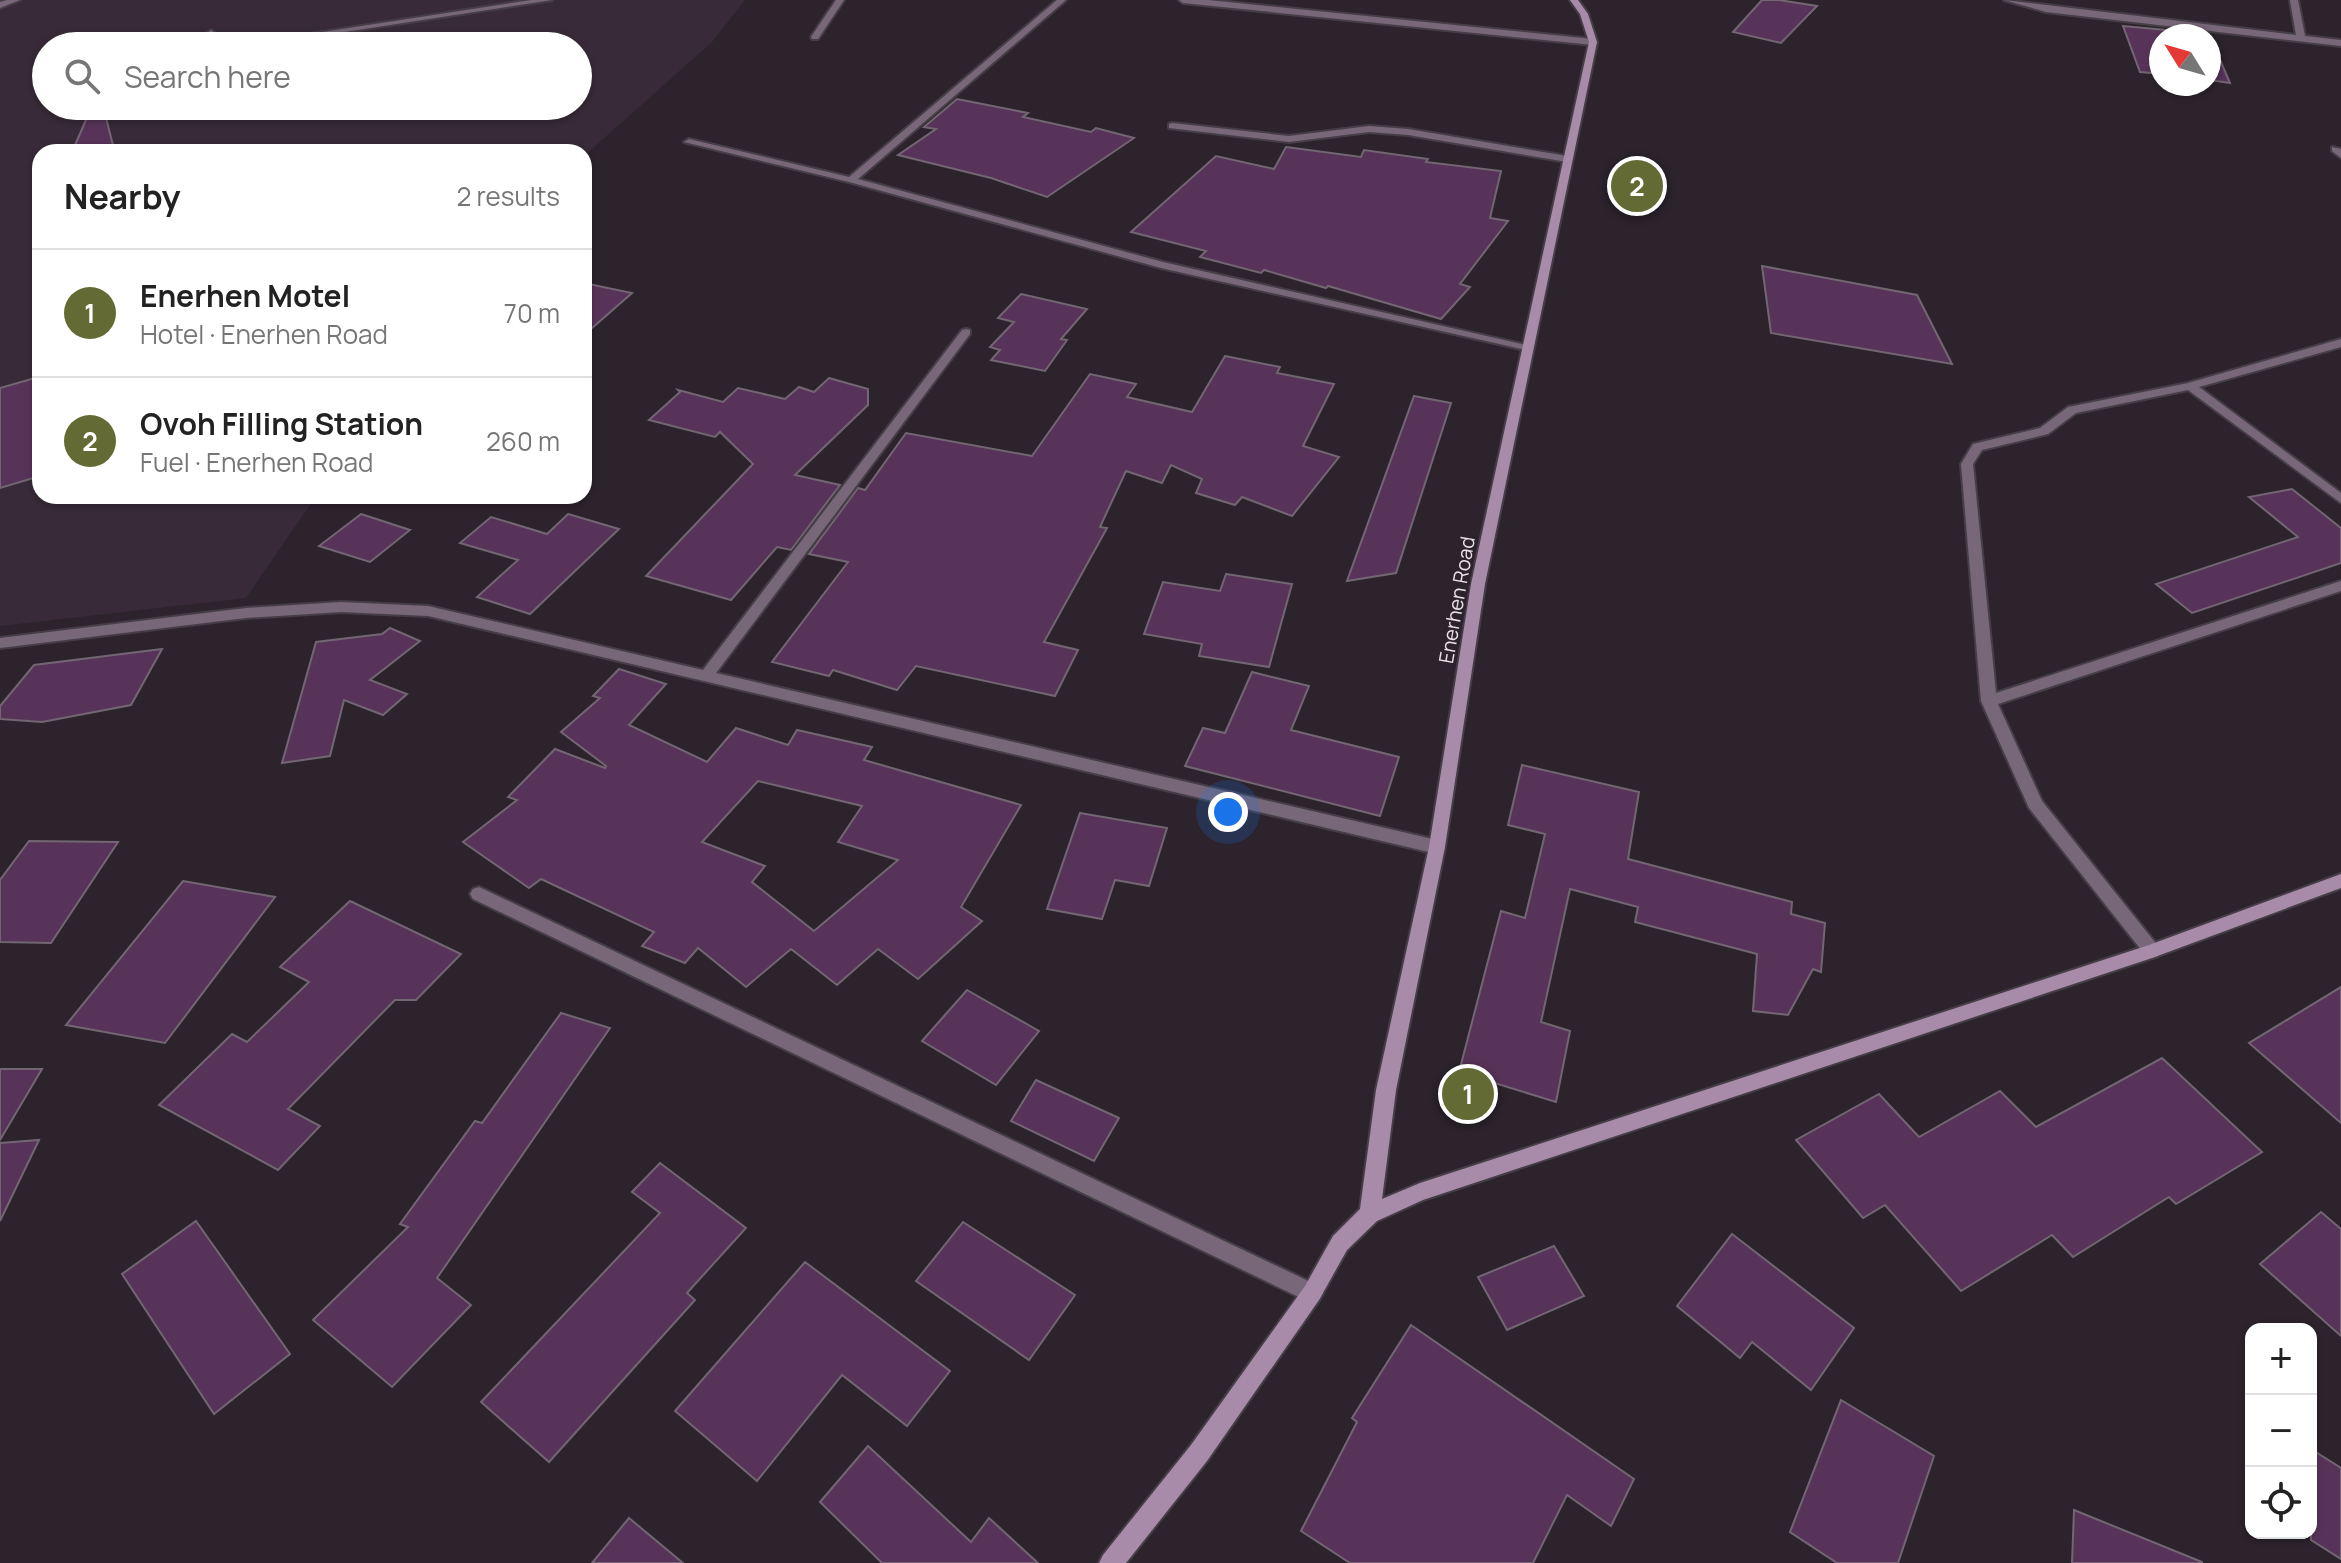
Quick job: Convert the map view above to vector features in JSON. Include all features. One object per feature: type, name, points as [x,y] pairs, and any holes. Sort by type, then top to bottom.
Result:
[{"type":"street","points":[[0,5],[16,0]]},
{"type":"street","points":[[331,32],[548,0]]},
{"type":"street","points":[[815,37],[840,0]]},
{"type":"street","points":[[851,180],[1062,0]]},
{"type":"street","points":[[1183,0],[1593,42],[1584,14],[1574,0]]},
{"type":"street","points":[[2008,0],[2046,9],[2341,43]]},
{"type":"street","points":[[2294,0],[2301,37]]},
{"type":"street","name":"Enerhen Road","points":[[1370,1214],[1386,1090],[1437,847],[1478,584],[1593,42]]},
{"type":"street","points":[[1172,126],[1289,139],[1324,132],[1382,130],[1567,159]]},
{"type":"street","points":[[689,142],[851,180],[1161,265],[1526,349]]},
{"type":"street","points":[[706,676],[966,332]]},
{"type":"street","points":[[2152,951],[2035,804],[1989,701],[1967,464],[1977,447],[2044,431],[2072,410],[2190,386],[2341,343]]},
{"type":"street","points":[[2190,386],[2341,499]]},
{"type":"street","points":[[1989,701],[2341,586]]},
{"type":"street","points":[[0,643],[246,613],[341,607],[428,611],[1437,847]]},
{"type":"street","points":[[1111,1563],[1199,1453],[1312,1293],[1340,1243],[1370,1214],[1420,1192],[2152,951],[2341,881]]},
{"type":"street","points":[[479,894],[1312,1293]]},
{"type":"shaded area","points":[[0,0],[745,0],[712,42],[592,149],[592,144],[32,144],[32,504],[311,504],[246,598],[0,626]]},
{"type":"building","points":[[1762,0],[1817,6],[1781,43],[1733,32]]},
{"type":"building","points":[[2123,26],[2149,28],[2149,73],[2140,72]]},
{"type":"building","points":[[2221,62],[2230,83],[2221,82]]},
{"type":"building","points":[[957,99],[1028,113],[1023,117],[1091,132],[1096,128],[1134,138],[1047,197],[991,178],[898,155],[936,129],[924,127]]},
{"type":"building","points":[[86,120],[107,120],[113,144],[75,144]]},
{"type":"building","points":[[1286,147],[1361,157],[1364,150],[1428,159],[1426,162],[1501,171],[1490,218],[1508,221],[1460,284],[1470,287],[1441,319],[1328,286],[1200,257],[1206,251],[1131,232],[1216,156],[1274,169]]},
{"type":"building","points":[[1762,266],[1917,295],[1952,364],[1771,333]]},
{"type":"building","points":[[592,285],[632,293],[592,328]]},
{"type":"building","points":[[1021,294],[1087,309],[1061,339],[1067,340],[1045,371],[991,360],[1000,350],[990,347],[1014,322],[998,318]]},
{"type":"building","points":[[1225,356],[1280,367],[1277,373],[1334,384],[1303,446],[1339,457],[1292,516],[1242,497],[1235,505],[1196,493],[1202,479],[1171,465],[1162,483],[1126,471],[1100,527],[1107,528],[1044,642],[1078,650],[1055,696],[916,666],[897,690],[833,670],[829,676],[772,662],[848,562],[809,554],[858,488],[865,490],[906,433],[1032,456],[1090,374],[1136,384],[1127,397],[1192,412]]},
{"type":"building","points":[[829,378],[868,389],[868,405],[795,475],[840,485],[791,550],[777,547],[731,600],[646,576],[753,464],[720,432],[715,437],[649,420],[680,392],[678,390],[723,402],[738,388],[785,399],[799,387],[814,392]]},
{"type":"building","points":[[32,379],[32,478],[0,488],[0,388]]},
{"type":"building","points":[[1414,396],[1451,403],[1396,573],[1347,581]]},
{"type":"building","points":[[2292,489],[2341,528],[2341,563],[2192,613],[2156,584],[2298,537],[2249,497]]},
{"type":"building","points":[[361,514],[410,530],[370,562],[319,546]]},
{"type":"building","points":[[568,514],[619,529],[530,614],[477,597],[518,560],[460,543],[491,517],[547,534]]},
{"type":"building","points":[[1226,574],[1292,584],[1269,667],[1199,656],[1202,644],[1144,634],[1163,582],[1220,591]]},
{"type":"building","points":[[390,628],[420,641],[370,680],[407,694],[383,715],[344,700],[330,756],[282,763],[316,642],[382,634]]},
{"type":"building","points":[[162,649],[131,705],[42,722],[0,719],[0,706],[34,665]]},
{"type":"building","points":[[619,669],[666,684],[629,725],[707,762],[736,728],[788,745],[797,730],[872,747],[864,760],[1021,805],[961,907],[982,921],[918,979],[878,949],[837,985],[791,949],[746,987],[698,948],[685,963],[642,946],[654,932],[541,879],[529,888],[463,842],[517,800],[508,797],[555,749],[605,768],[561,732],[600,698],[593,696]],"holes":[[[758,781],[862,806],[838,842],[898,860],[814,931],[752,882],[765,866],[702,842]]]},
{"type":"building","points":[[1252,672],[1309,686],[1291,730],[1399,757],[1380,816],[1185,766],[1203,728],[1225,733]]},
{"type":"building","points":[[1522,765],[1639,792],[1628,859],[1792,902],[1791,914],[1825,923],[1821,972],[1813,969],[1788,1015],[1753,1011],[1757,954],[1635,922],[1638,907],[1570,889],[1541,1022],[1570,1031],[1556,1102],[1459,1072],[1501,911],[1525,918],[1545,834],[1508,825]]},
{"type":"building","points":[[1080,813],[1167,828],[1149,886],[1115,880],[1102,919],[1047,909]]},
{"type":"building","points":[[29,841],[118,842],[51,943],[0,942],[0,880]]},
{"type":"building","points":[[183,881],[275,897],[165,1043],[66,1025]]},
{"type":"building","points":[[350,901],[461,954],[416,1000],[395,1000],[288,1109],[320,1126],[278,1170],[159,1105],[232,1034],[247,1042],[309,982],[280,967]]},
{"type":"building","points":[[2341,987],[2341,1123],[2249,1043]]},
{"type":"building","points":[[967,990],[1039,1031],[996,1085],[922,1041]]},
{"type":"building","points":[[561,1013],[610,1028],[437,1278],[471,1305],[392,1387],[313,1320],[408,1227],[400,1224],[475,1121],[482,1123]]},
{"type":"building","points":[[2162,1058],[2262,1152],[2176,1204],[2169,1197],[2073,1257],[2052,1235],[1961,1291],[1885,1205],[1863,1218],[1796,1140],[1879,1094],[1919,1137],[2000,1091],[2036,1127]]},
{"type":"building","points":[[0,1069],[42,1069],[0,1140]]},
{"type":"building","points":[[1036,1080],[1119,1118],[1094,1161],[1011,1121]]},
{"type":"building","points":[[39,1140],[0,1221],[0,1143]]},
{"type":"building","points":[[660,1163],[746,1228],[687,1293],[695,1300],[549,1462],[481,1402],[660,1213],[632,1192]]},
{"type":"building","points":[[2321,1212],[2341,1229],[2341,1336],[2260,1264]]},
{"type":"building","points":[[196,1221],[290,1354],[214,1414],[122,1274]]},
{"type":"building","points":[[963,1222],[1075,1295],[1029,1360],[916,1281]]},
{"type":"building","points":[[1732,1234],[1854,1328],[1811,1390],[1752,1342],[1740,1358],[1677,1306]]},
{"type":"building","points":[[1554,1246],[1584,1296],[1507,1330],[1478,1277]]},
{"type":"building","points":[[805,1262],[950,1371],[907,1426],[842,1375],[757,1481],[675,1411]]},
{"type":"building","points":[[1411,1325],[1634,1479],[1611,1526],[1567,1495],[1533,1563],[1350,1563],[1301,1531],[1357,1422],[1352,1418]]},
{"type":"building","points":[[1841,1400],[1934,1456],[1898,1563],[1837,1563],[1790,1532]]},
{"type":"building","points":[[868,1446],[971,1542],[989,1518],[1038,1563],[882,1563],[820,1502]]},
{"type":"building","points":[[2317,1453],[2341,1468],[2341,1559],[2311,1540],[2317,1539]]},
{"type":"building","points":[[2074,1510],[2202,1562],[2202,1563],[2072,1563]]},
{"type":"building","points":[[629,1518],[683,1563],[592,1563]]},
{"type":"place","name":"Ovoh Filling Station","points":[[1637,186]]},
{"type":"place","name":"Enerhen Motel","points":[[1468,1094]]}]
